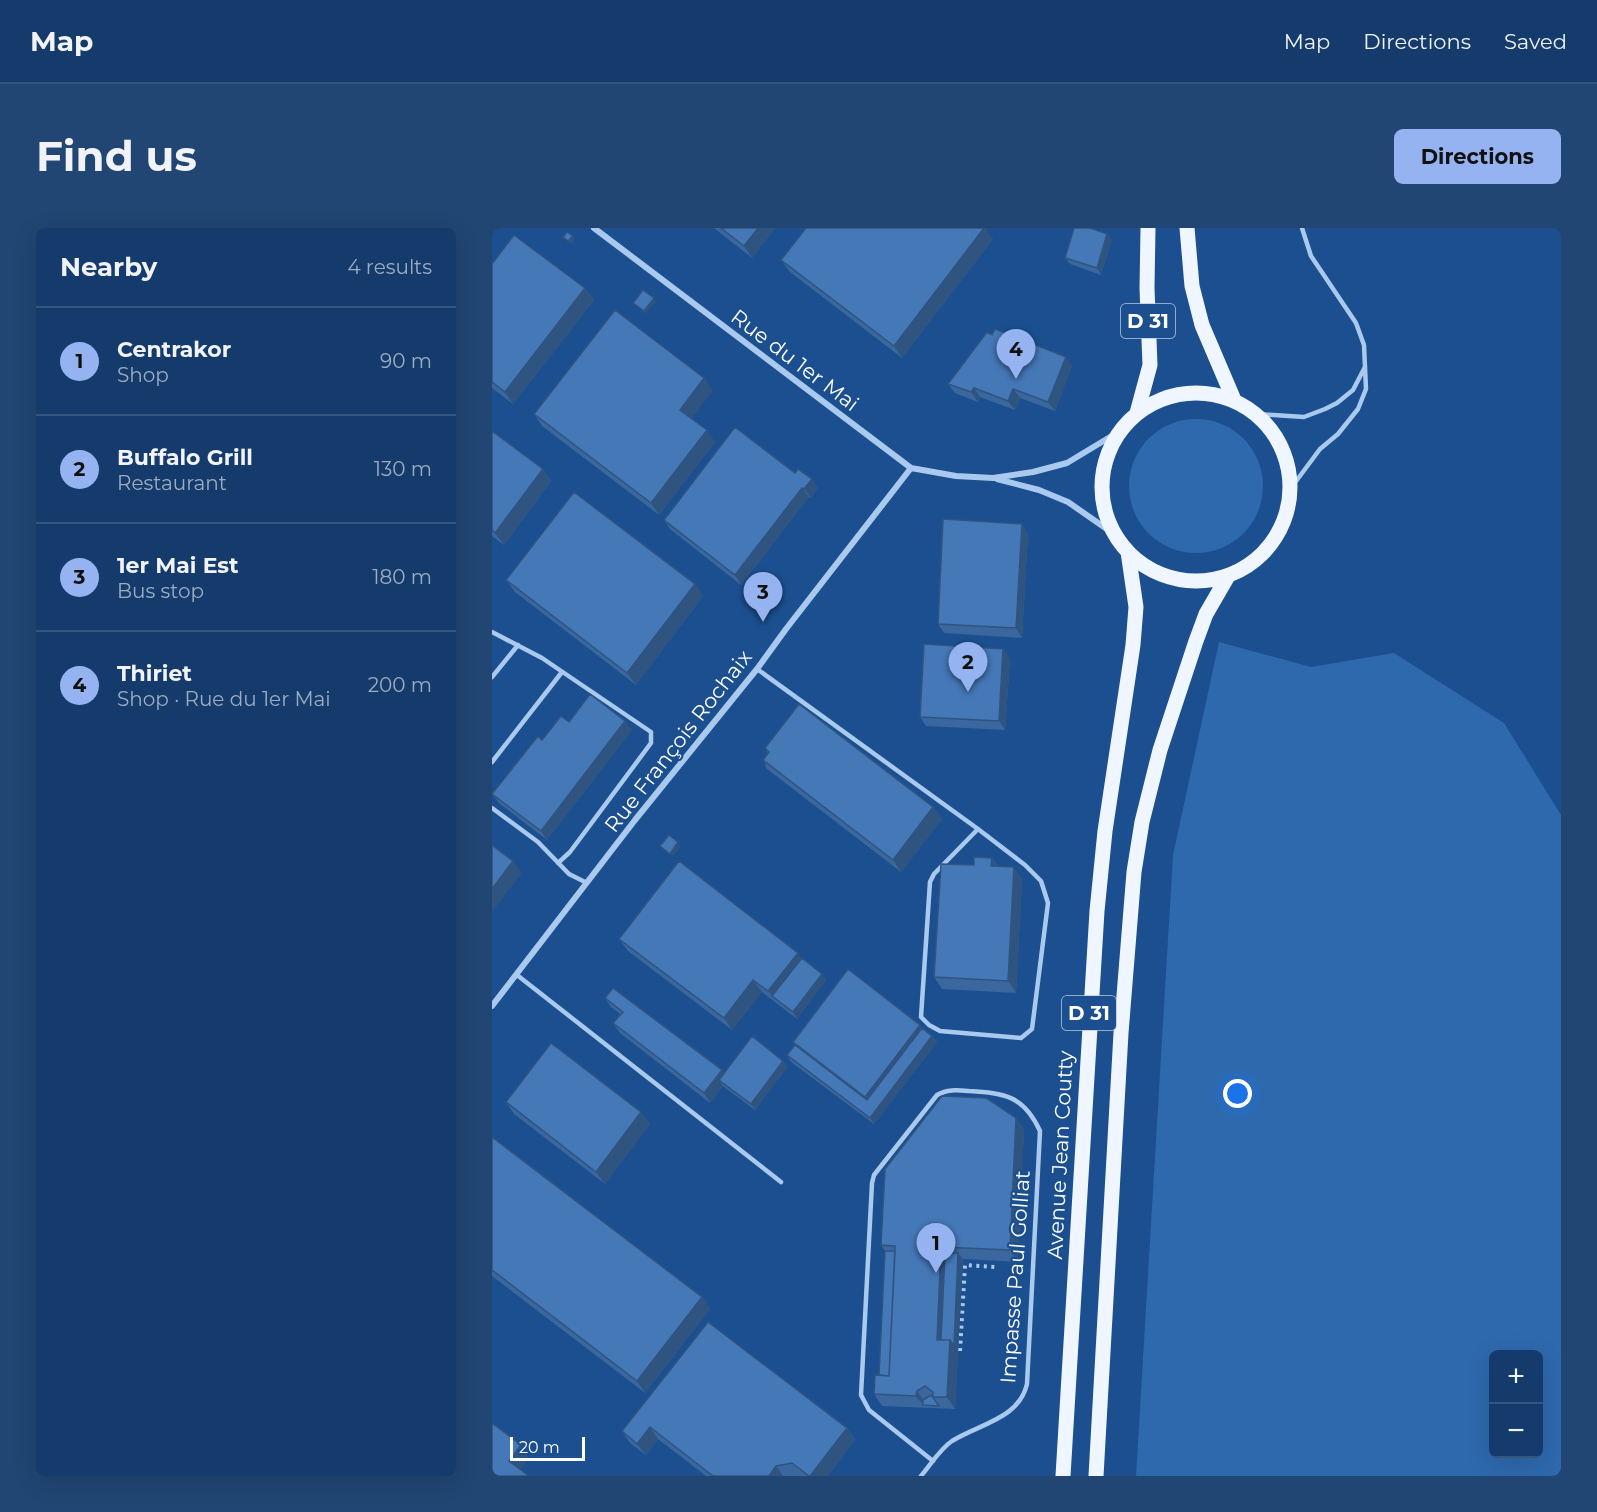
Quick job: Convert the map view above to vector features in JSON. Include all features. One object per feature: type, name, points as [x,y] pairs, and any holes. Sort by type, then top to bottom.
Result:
[{"type":"main road","name":"D 31","points":[[1137,413],[1150,365],[1147,288],[1148,228]]},
{"type":"main road","name":"D 31","points":[[1187,228],[1192,286],[1202,325],[1234,400]]},
{"type":"main road","points":[[1184,393],[1210,393],[1234,400],[1257,414],[1276,435],[1284,452],[1291,488],[1286,517],[1273,542],[1253,562],[1228,576],[1202,582],[1174,579],[1149,569],[1128,552],[1114,534],[1104,509],[1101,482],[1107,455],[1120,431],[1137,413],[1159,400],[1184,393]]},
{"type":"main road","name":"Avenue Jean Coutty","points":[[1063,1476],[1096,911],[1105,831],[1133,645],[1136,607],[1128,552]]},
{"type":"main road","name":"D 31","points":[[1096,1476],[1121,1033],[1134,872],[1142,822],[1160,750],[1206,614],[1228,576]]},
{"type":"street","name":"Rue du 1er Mai","points":[[594,228],[912,468],[956,476],[993,478],[1039,490],[1068,502],[1114,534]]},
{"type":"street","name":"Rue du 1er Mai","points":[[993,478],[1033,472],[1067,463],[1120,431]]},
{"type":"street","name":"Rue François Rochaix","points":[[492,1006],[912,468]]},
{"type":"lane","points":[[1291,488],[1320,449],[1338,434],[1358,410],[1366,389],[1364,345],[1356,322],[1311,256],[1302,228]]},
{"type":"lane","points":[[1257,414],[1304,417],[1325,410],[1353,390],[1366,365]]},
{"type":"lane","points":[[492,632],[562,672],[651,732],[651,743],[570,852],[558,863]]},
{"type":"lane","points":[[492,677],[518,645]]},
{"type":"lane","points":[[757,669],[978,829],[1041,880],[1048,903],[1032,1029],[1021,1038],[940,1031],[921,1017],[930,882],[934,874],[978,829]]},
{"type":"lane","points":[[492,762],[562,672]]},
{"type":"lane","points":[[492,808],[538,842],[569,874],[587,883]]},
{"type":"lane","points":[[517,975],[781,1182]]},
{"type":"lane","name":"Impasse Paul Golliat","points":[[921,1476],[952,1441],[1010,1412],[1025,1393],[1040,1131],[1033,1116],[1023,1105],[1011,1097],[997,1093],[951,1090],[941,1093],[934,1098],[873,1179],[861,1395],[869,1410],[933,1461]]},
{"type":"path","points":[[960,1351],[965,1266],[996,1267]]},
{"type":"shaded area","points":[[1196,419],[1222,424],[1243,439],[1258,460],[1263,486],[1258,512],[1243,533],[1222,548],[1196,553],[1170,548],[1149,533],[1134,512],[1129,486],[1134,460],[1149,439],[1170,424]]},
{"type":"shaded area","points":[[1219,642],[1311,667],[1394,653],[1504,723],[1561,815],[1561,1476],[1136,1476],[1173,855]]},
{"type":"building","points":[[721,228],[758,228],[744,246]]},
{"type":"building","points":[[806,228],[984,228],[894,346],[781,260]]},
{"type":"building","points":[[1074,228],[1090,228],[1107,234],[1097,268],[1065,258]]},
{"type":"building","points":[[567,232],[573,236],[568,241],[563,237]]},
{"type":"building","points":[[514,235],[585,288],[505,392],[492,382],[492,264]]},
{"type":"building","points":[[643,290],[654,298],[644,311],[633,303]]},
{"type":"building","points":[[615,310],[704,378],[680,410],[707,430],[651,503],[534,414]]},
{"type":"building","points":[[995,329],[1066,357],[1048,402],[1013,389],[1008,401],[974,388],[971,392],[948,384],[987,332],[992,335]]},
{"type":"building","points":[[735,427],[795,473],[798,469],[812,479],[804,489],[802,488],[735,575],[664,520]]},
{"type":"building","points":[[492,431],[543,469],[495,533],[492,530]]},
{"type":"building","points":[[574,492],[695,584],[627,673],[506,580]]},
{"type":"building","points":[[943,519],[1022,524],[1016,628],[938,624]]},
{"type":"building","points":[[924,644],[1003,649],[999,721],[920,717]]},
{"type":"building","points":[[590,694],[625,721],[541,831],[492,794],[538,736],[542,740],[561,716],[569,722]]},
{"type":"building","points":[[799,704],[933,807],[893,860],[763,760],[769,752],[765,748]]},
{"type":"building","points":[[669,835],[678,842],[670,854],[660,846]]},
{"type":"building","points":[[492,845],[513,861],[492,889]]},
{"type":"building","points":[[974,857],[992,858],[991,866],[1014,867],[1008,981],[934,977],[941,864],[974,865]]},
{"type":"building","points":[[679,861],[798,953],[768,991],[753,980],[724,1018],[619,939]]},
{"type":"building","points":[[802,958],[822,974],[793,1012],[772,996]]},
{"type":"building","points":[[848,969],[920,1025],[865,1097],[793,1042]]},
{"type":"building","points":[[613,988],[722,1070],[704,1093],[613,1023],[623,1012],[605,998]]},
{"type":"building","points":[[922,1028],[932,1036],[870,1118],[787,1055],[795,1045],[867,1100]]},
{"type":"building","points":[[752,1036],[783,1061],[751,1104],[719,1080]]},
{"type":"building","points":[[551,1043],[641,1112],[596,1172],[506,1102]]},
{"type":"building","points":[[942,1096],[986,1098],[1016,1118],[1010,1250],[941,1247],[937,1340],[950,1340],[947,1397],[933,1397],[933,1392],[925,1386],[917,1391],[916,1396],[874,1394],[875,1375],[889,1376],[895,1246],[881,1245],[885,1169]]},
{"type":"building","points":[[492,1137],[702,1297],[637,1381],[492,1270]]},
{"type":"building","points":[[885,1251],[895,1251],[889,1376],[879,1375]]},
{"type":"building","points":[[945,1253],[958,1253],[954,1346],[950,1340],[941,1340]]},
{"type":"building","points":[[708,1322],[847,1428],[810,1476],[792,1463],[776,1466],[769,1476],[713,1476],[650,1427],[637,1444],[622,1431]]},
{"type":"building","points":[[931,1395],[939,1406],[923,1405],[923,1400]]},
{"type":"building","points":[[492,1423],[521,1445],[509,1461],[529,1476],[492,1476]]},
{"type":"place","name":"Thiriet","points":[[1016,379]]},
{"type":"place","name":"1er Mai Est","points":[[763,622]]},
{"type":"place","name":"Buffalo Grill","points":[[968,692]]},
{"type":"place","name":"Centrakor","points":[[936,1273]]}]
